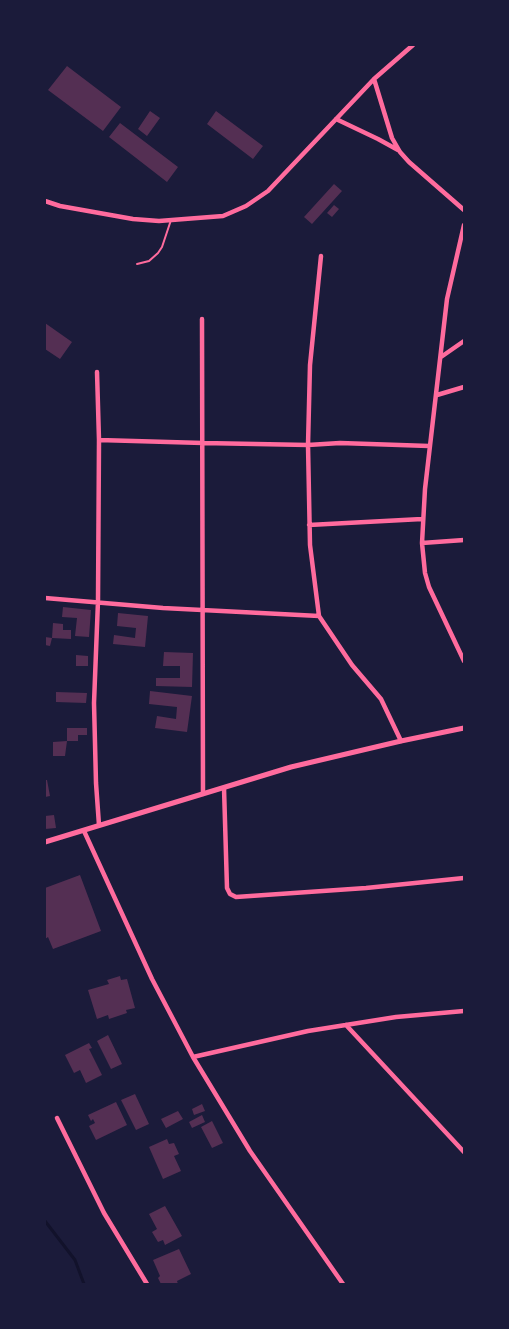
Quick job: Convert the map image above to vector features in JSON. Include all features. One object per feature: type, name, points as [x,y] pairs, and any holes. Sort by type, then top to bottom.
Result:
[{"type":"street","points":[[45,201],[60,207],[133,219],[171,220],[223,216],[246,206],[268,191],[374,79],[413,45]]},
{"type":"street","points":[[374,79],[392,138],[400,152],[464,210]]},
{"type":"street","points":[[336,119],[400,152]]},
{"type":"street","points":[[464,225],[447,299],[422,519],[425,573],[429,587],[464,661]]},
{"type":"street","points":[[321,256],[310,365],[308,445],[310,553],[319,616],[352,665],[381,699],[401,741]]},
{"type":"street","points":[[202,319],[203,794]]},
{"type":"street","points":[[441,357],[464,341]]},
{"type":"street","points":[[97,372],[98,601],[94,704],[99,825]]},
{"type":"street","points":[[437,395],[464,387]]},
{"type":"street","points":[[99,440],[429,446]]},
{"type":"street","points":[[309,525],[422,519]]},
{"type":"street","points":[[422,543],[464,540]]},
{"type":"street","points":[[45,598],[163,608],[319,616]]},
{"type":"street","points":[[45,842],[291,767],[464,728]]},
{"type":"street","points":[[224,788],[227,888],[230,894],[236,897],[366,888],[464,878]]},
{"type":"street","points":[[84,831],[152,979],[193,1057],[250,1151],[343,1284]]},
{"type":"street","points":[[193,1057],[346,1025],[396,1017],[464,1011]]},
{"type":"street","points":[[346,1025],[464,1152]]},
{"type":"street","points":[[57,1118],[104,1213],[147,1284]]},
{"type":"lane","points":[[137,264],[149,261],[158,254],[171,220]]},
{"type":"building","points":[[67,66],[121,107],[103,131],[48,90]]},
{"type":"building","points":[[150,111],[160,118],[147,136],[138,129]]},
{"type":"building","points":[[216,111],[263,146],[253,159],[207,124]]},
{"type":"building","points":[[120,123],[178,167],[167,182],[109,137]]},
{"type":"building","points":[[334,184],[342,191],[312,224],[304,217]]},
{"type":"building","points":[[334,205],[339,209],[332,217],[327,213]]},
{"type":"building","points":[[45,323],[72,342],[60,359],[45,349]]},
{"type":"building","points":[[63,607],[91,610],[89,637],[75,636],[77,618],[62,617]]},
{"type":"building","points":[[118,613],[148,616],[145,647],[113,644],[114,635],[135,638],[136,628],[117,626]]},
{"type":"building","points":[[53,623],[63,624],[63,630],[71,630],[71,639],[52,638]]},
{"type":"building","points":[[45,637],[52,638],[50,646],[45,645]]},
{"type":"building","points":[[164,652],[193,653],[192,687],[156,686],[156,678],[180,678],[180,666],[163,666]]},
{"type":"building","points":[[76,655],[88,656],[88,666],[76,666]]},
{"type":"building","points":[[150,691],[192,696],[187,732],[155,728],[157,716],[176,719],[177,707],[149,704]]},
{"type":"building","points":[[56,692],[87,693],[86,703],[56,702]]},
{"type":"building","points":[[67,728],[87,728],[87,735],[78,735],[78,741],[67,741]]},
{"type":"building","points":[[67,741],[65,756],[53,756],[53,742]]},
{"type":"building","points":[[45,780],[47,780],[50,796],[45,797]]},
{"type":"building","points":[[54,815],[56,828],[45,829],[45,816]]},
{"type":"building","points":[[80,875],[101,931],[53,949],[48,937],[45,939],[45,888]]},
{"type":"building","points":[[120,976],[121,980],[127,979],[135,1008],[109,1019],[108,1015],[97,1019],[88,990],[109,984],[107,980]]},
{"type":"building","points":[[108,1035],[122,1064],[111,1069],[97,1041]]},
{"type":"building","points":[[89,1043],[92,1048],[89,1049],[102,1075],[86,1083],[80,1070],[74,1073],[65,1055]]},
{"type":"building","points":[[135,1094],[149,1124],[136,1130],[121,1100]]},
{"type":"building","points":[[116,1102],[127,1125],[96,1140],[89,1126],[95,1123],[88,1115]]},
{"type":"building","points":[[202,1104],[205,1111],[194,1115],[192,1109]]},
{"type":"building","points":[[178,1111],[183,1119],[166,1128],[161,1119]]},
{"type":"building","points":[[202,1115],[205,1122],[192,1128],[189,1122]]},
{"type":"building","points":[[212,1121],[223,1143],[212,1148],[201,1127]]},
{"type":"building","points":[[167,1139],[169,1144],[174,1143],[179,1154],[174,1156],[181,1171],[163,1179],[149,1147]]},
{"type":"building","points":[[165,1206],[182,1236],[165,1245],[163,1240],[158,1242],[152,1232],[157,1229],[149,1214]]},
{"type":"building","points":[[179,1249],[191,1274],[177,1281],[178,1284],[161,1284],[153,1260]]},
{"type":"waterway","points":[[45,1221],[75,1260],[84,1284]]}]
